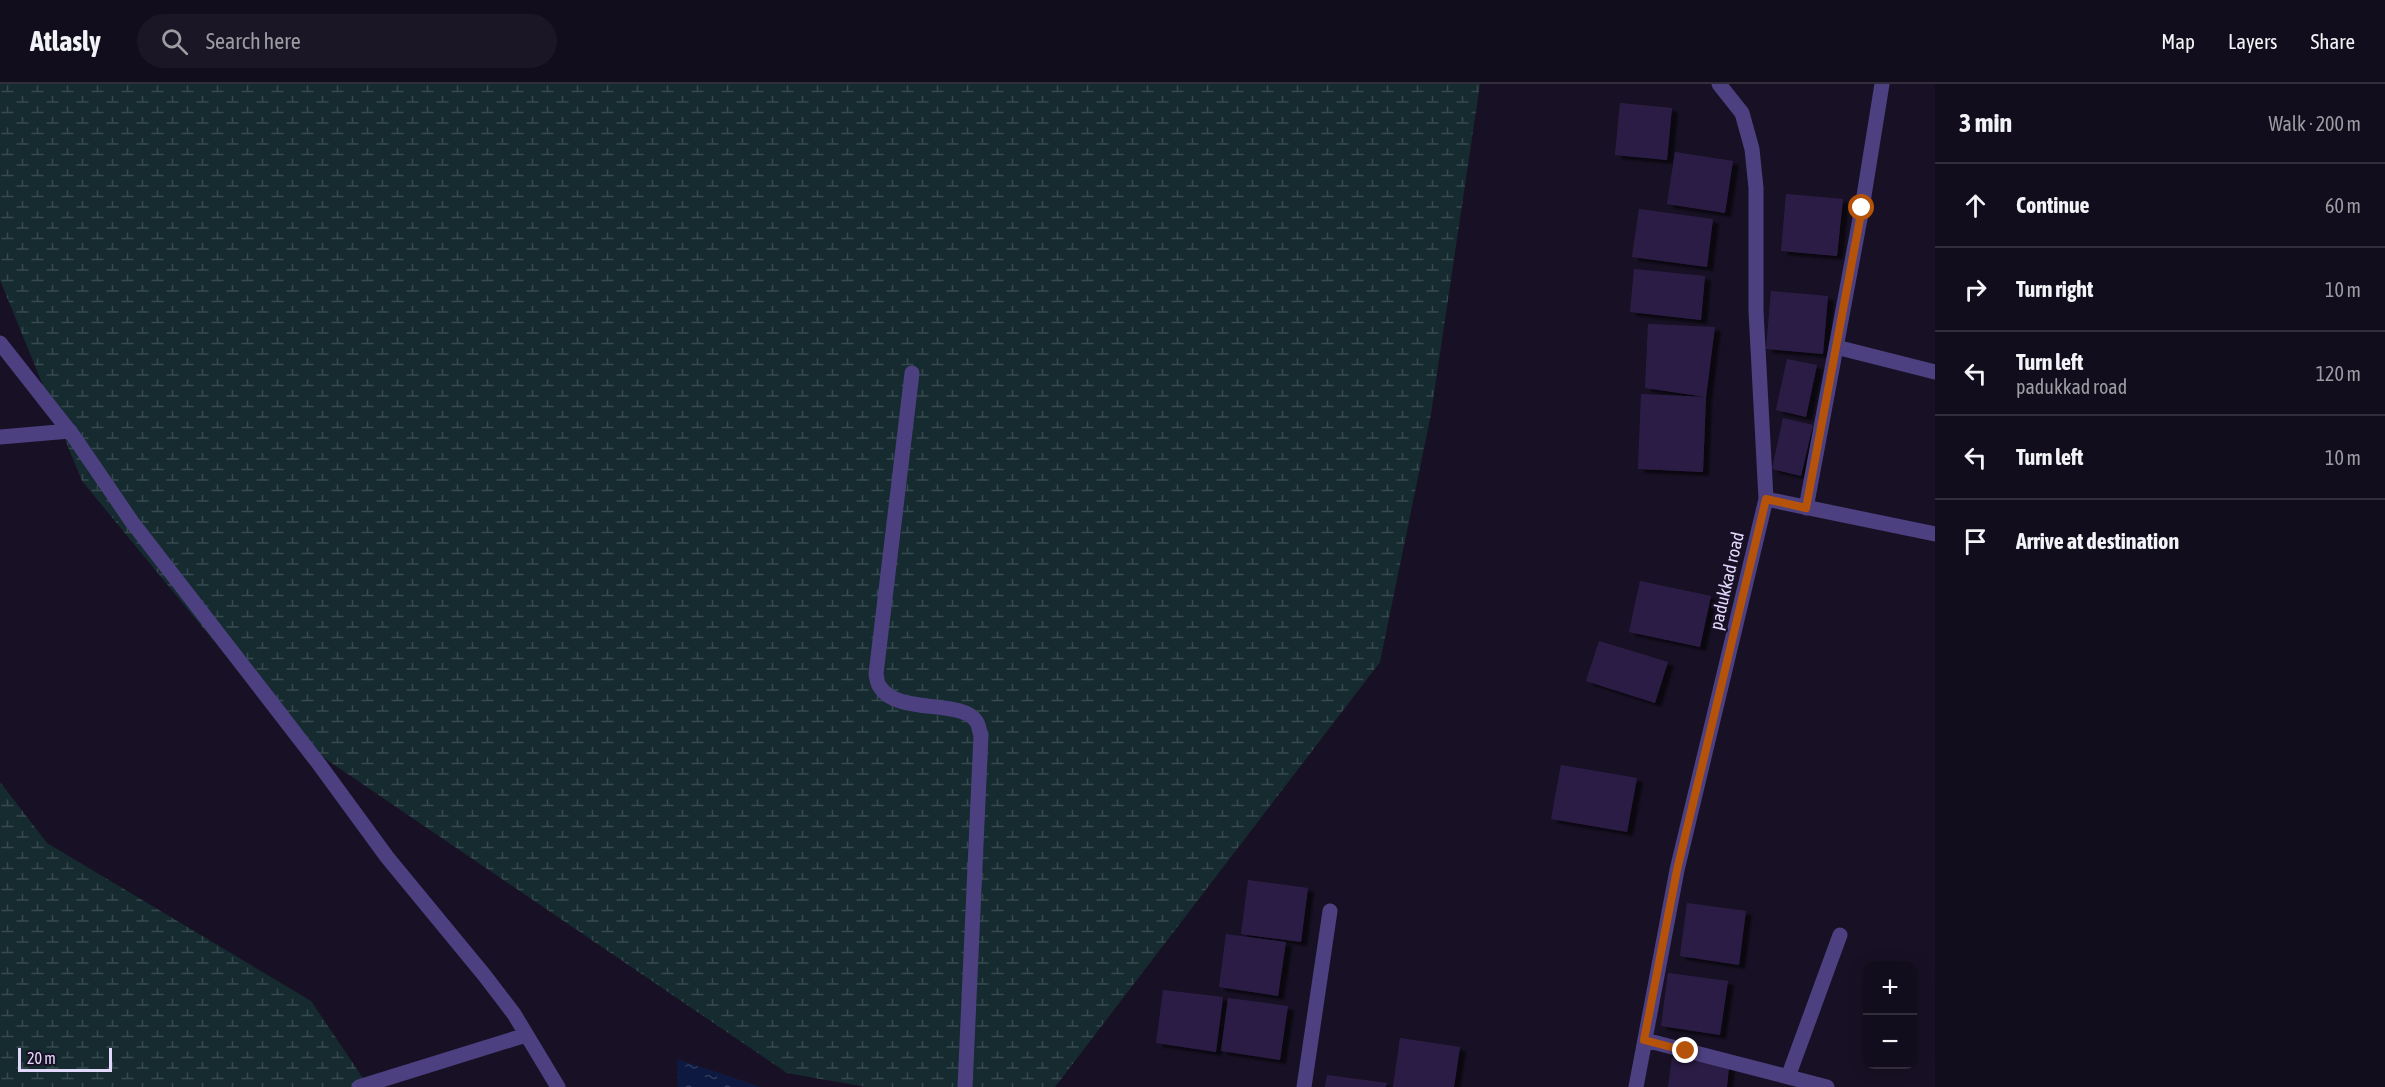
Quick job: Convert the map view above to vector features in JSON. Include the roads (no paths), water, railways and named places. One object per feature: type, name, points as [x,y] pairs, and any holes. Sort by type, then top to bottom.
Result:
[{"type":"street","name":"padukkad road","points":[[1636,1087],[1677,870],[1766,499],[1756,311],[1756,188],[1752,149],[1742,113],[1719,84]]},
{"type":"street","points":[[1806,508],[1862,208],[1882,84]]},
{"type":"street","points":[[0,343],[70,431],[132,522],[319,764],[387,857],[485,976],[526,1035],[558,1087]]},
{"type":"street","points":[[1836,347],[1935,372]]},
{"type":"street","points":[[912,373],[876,674],[879,687],[889,696],[900,701],[966,712],[976,721],[981,735],[965,1087]]},
{"type":"street","points":[[0,437],[70,431]]},
{"type":"street","points":[[1766,499],[1935,534]]},
{"type":"street","points":[[1304,1087],[1330,911]]},
{"type":"street","points":[[1796,1081],[1840,935]]},
{"type":"street","points":[[359,1087],[526,1035]]},
{"type":"street","points":[[1644,1040],[1796,1081],[1827,1087]]},
{"type":"water","points":[[677,1059],[761,1087],[678,1087]]}]
